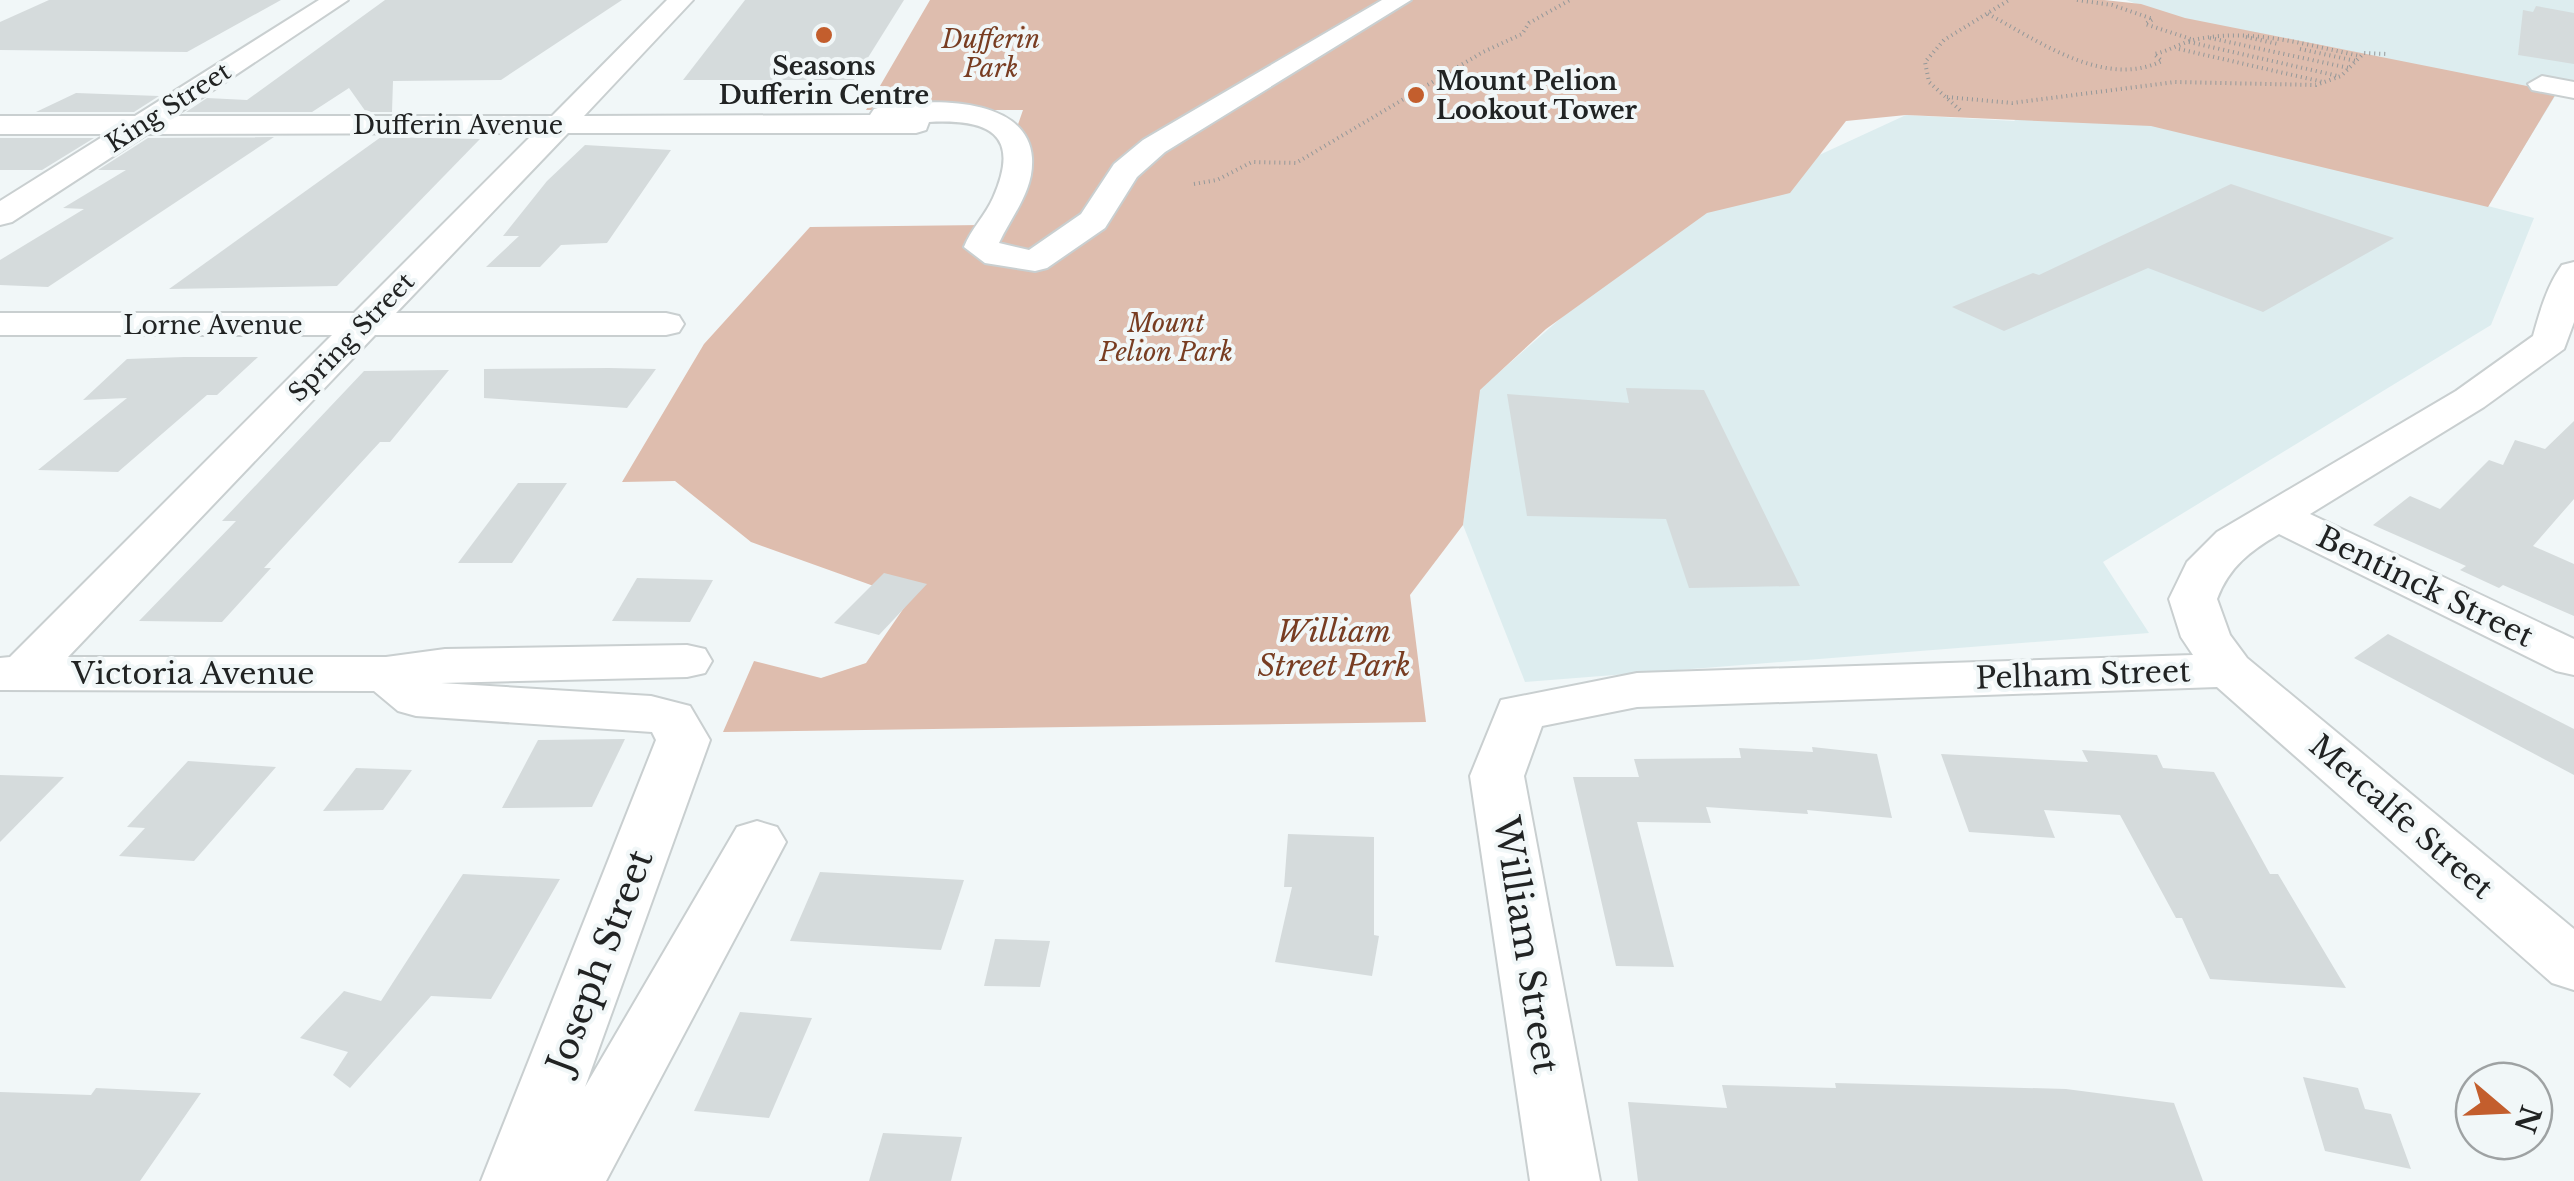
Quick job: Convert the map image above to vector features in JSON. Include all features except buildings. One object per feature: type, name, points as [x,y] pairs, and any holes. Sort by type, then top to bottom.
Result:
[{"type":"street","name":"King Street","points":[[0,215],[336,0]]},
{"type":"street","name":"Spring Street","points":[[11,674],[363,326],[680,0]]},
{"type":"street","points":[[826,124],[858,116],[968,114],[1004,122],[1019,144],[1015,179],[1010,198],[981,247],[997,256],[1026,263],[1054,250],[1093,221],[1125,171],[1154,146],[1399,0]]},
{"type":"street","points":[[2542,84],[2574,90]]},
{"type":"street","name":"Dufferin Avenue","points":[[0,126],[916,124]]},
{"type":"street","name":"Pelham Street","points":[[2229,670],[2206,637],[2193,598],[2204,572],[2233,542],[2562,346],[2560,303],[2574,272]]},
{"type":"street","name":"Lorne Avenue","points":[[0,324],[666,324]]},
{"type":"street","name":"Bentinck Street","points":[[2276,515],[2574,659]]},
{"type":"street","name":"Victoria Avenue","points":[[11,674],[386,674],[444,666],[686,660]]},
{"type":"street","name":"Pelham Street","points":[[1520,713],[1637,690],[2229,670]]},
{"type":"street","name":"Metcalfe Street","points":[[2229,670],[2574,965]]},
{"type":"street","name":"Joseph Street","points":[[386,674],[416,698],[651,714],[671,719],[683,740],[516,1181]]},
{"type":"street","name":"William Street","points":[[1520,713],[1498,776],[1565,1181]]},
{"type":"street","name":"Joseph Street","points":[[545,1181],[575,1170],[757,842]]},
{"type":"path","points":[[1194,184],[1217,180],[1252,162],[1296,163],[1483,52],[1522,34],[1529,23],[1570,0]]},
{"type":"path","points":[[1960,110],[1924,75],[1924,62],[1944,40],[2009,0]]},
{"type":"path","points":[[2077,0],[2139,12],[2153,19],[2145,24],[2190,41],[2341,76]]},
{"type":"path","points":[[1988,14],[2049,49],[2119,72],[2154,67],[2162,61],[2154,54],[2204,37],[2230,34],[2359,59],[2388,54]]},
{"type":"path","points":[[2204,37],[2349,68]]},
{"type":"path","points":[[2178,49],[2325,82]]},
{"type":"path","points":[[1946,97],[2012,103],[2175,82],[2295,86],[2341,76],[2359,59]]},
{"type":"shaded area","points":[[2126,0],[2574,0],[2574,96],[2557,93],[2488,206],[2534,218],[2491,325],[2103,562],[2149,633],[1525,682],[1463,525],[1479,390],[1667,225],[1906,115],[2014,121],[2163,14]]},
{"type":"green space","name":"Mount Pelion Park","points":[[930,0],[2104,0],[2141,4],[2185,18],[2557,92],[2488,207],[2151,126],[1906,115],[1846,121],[1790,193],[1707,213],[1546,329],[1480,390],[1463,525],[1410,595],[1426,722],[723,732],[754,661],[821,678],[866,663],[910,599],[751,542],[675,481],[622,482],[704,344],[810,227],[983,225],[1023,110],[866,110]]},
{"type":"place","name":"Seasons Dufferin Centre","points":[[824,35]]},
{"type":"place","name":"Mount Pelion Lookout Tower","points":[[1416,95]]},
{"type":"park label","name":"Dufferin Park","points":[[991,54]]},
{"type":"park label","name":"William Street Park","points":[[1334,649]]}]
